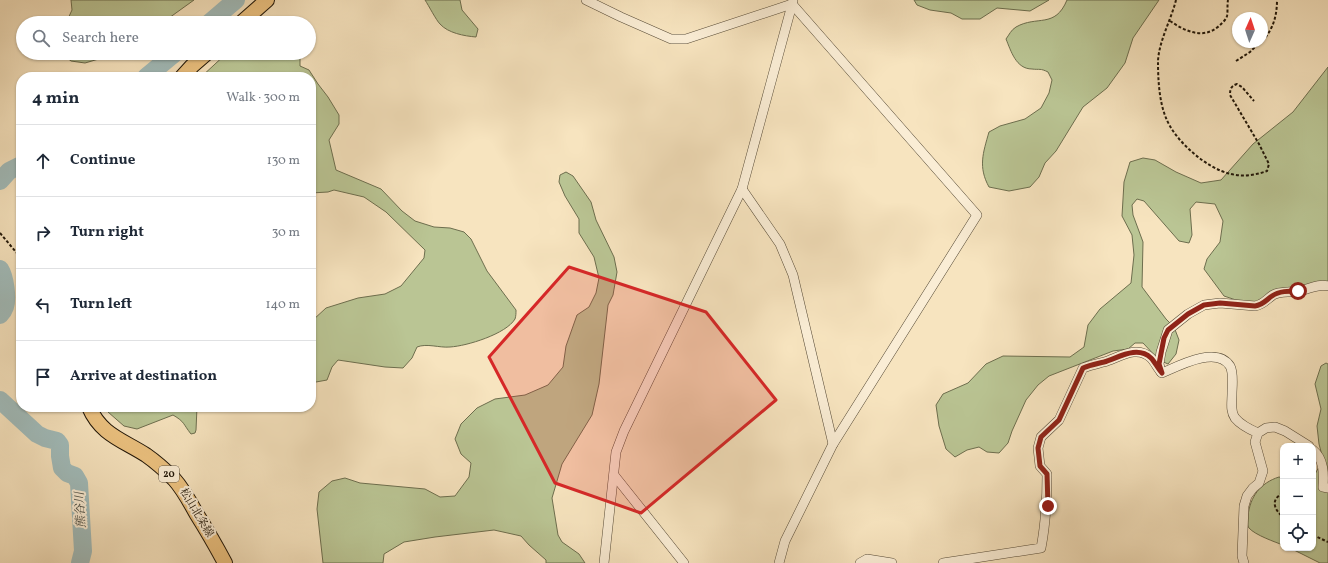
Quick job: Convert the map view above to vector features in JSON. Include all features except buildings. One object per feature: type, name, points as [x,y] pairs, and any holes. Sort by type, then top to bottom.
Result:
[{"type":"main road","points":[[249,16],[268,0]]},
{"type":"main road","points":[[187,72],[199,60]]},
{"type":"main road","name":"松山北条線","points":[[92,412],[102,428],[112,436],[146,456],[176,481],[190,501],[225,563]]},
{"type":"street","points":[[586,0],[671,39],[686,39],[793,2]]},
{"type":"street","points":[[604,563],[616,452],[624,431],[742,189],[793,2]]},
{"type":"street","points":[[779,563],[785,541],[833,444],[977,215],[793,2]]},
{"type":"street","points":[[742,189],[780,244],[793,275],[833,444]]},
{"type":"street","points":[[1162,373],[1159,364],[1168,330],[1188,314],[1204,305],[1220,303],[1255,306],[1261,305],[1272,295],[1280,292],[1298,291],[1321,285],[1328,286]]},
{"type":"street","points":[[943,563],[1041,548],[1048,506],[1047,474],[1040,466],[1038,448],[1041,437],[1059,420],[1083,368],[1104,362],[1120,354],[1134,352],[1143,353],[1151,358],[1162,373]]},
{"type":"street","points":[[1162,373],[1197,359],[1216,356],[1224,360],[1230,366],[1232,375],[1231,409],[1235,418],[1258,434]]},
{"type":"street","points":[[1244,563],[1242,556],[1244,506],[1247,496],[1259,483],[1263,472],[1255,442],[1258,434],[1266,428],[1274,427],[1285,431],[1304,443]]},
{"type":"street","points":[[1316,452],[1324,474],[1322,487],[1328,488]]},
{"type":"street","points":[[614,475],[684,563]]},
{"type":"street","points":[[860,563],[867,559],[892,563]]},
{"type":"path","points":[[1176,0],[1170,22],[1162,40],[1158,60],[1161,106],[1166,120],[1177,137],[1191,151],[1220,171],[1232,175],[1243,176],[1267,171],[1269,164],[1230,95],[1230,89],[1237,84],[1242,87],[1254,101]]},
{"type":"path","points":[[1170,22],[1184,30],[1196,34],[1207,33],[1216,29],[1224,22],[1227,16],[1228,0]]},
{"type":"path","points":[[1268,35],[1275,18],[1277,0]]},
{"type":"path","points":[[1236,61],[1254,48]]},
{"type":"path","points":[[0,233],[16,251]]},
{"type":"path","points":[[1280,495],[1275,500],[1277,512],[1280,514]]},
{"type":"path","points":[[1316,536],[1328,542]]},
{"type":"highlighted area","points":[[569,267],[706,312],[776,400],[641,513],[555,483],[489,357]]},
{"type":"green space","points":[[71,0],[194,0],[172,16],[69,16],[72,10]]},
{"type":"green space","points":[[425,0],[460,0],[462,10],[478,29],[476,37],[456,34],[447,30],[440,24]]},
{"type":"green space","points":[[914,0],[1049,0],[1030,11],[997,8],[980,19],[962,19],[951,13],[930,10],[917,5]]},
{"type":"green space","points":[[1067,0],[1159,0],[1133,38],[1125,63],[1107,88],[1083,107],[1056,151],[1045,163],[1039,177],[1030,187],[1009,191],[989,187],[984,173],[983,153],[989,132],[1000,126],[1025,119],[1041,108],[1049,93],[1052,80],[1048,72],[1026,68],[1018,63],[1012,54],[1006,39],[1011,31],[1016,27],[1031,22],[1045,20],[1057,15]]},
{"type":"green space","points":[[70,60],[95,60],[85,63]]},
{"type":"green space","points":[[219,60],[300,60],[300,66],[310,72],[206,72]]},
{"type":"green space","points":[[1328,67],[1328,288],[1317,285],[1248,304],[1224,296],[1204,269],[1207,259],[1220,242],[1223,221],[1215,204],[1196,202],[1190,209],[1192,235],[1189,243],[1179,241],[1144,201],[1137,199],[1132,205],[1133,215],[1143,242],[1142,287],[1166,319],[1174,327],[1179,340],[1176,354],[1168,364],[1159,360],[1143,343],[1135,343],[1128,349],[1113,351],[1049,376],[1038,385],[1026,400],[1008,443],[999,453],[987,452],[979,447],[967,450],[955,457],[946,449],[939,426],[936,405],[943,394],[968,383],[986,364],[1003,356],[1070,357],[1084,347],[1088,325],[1100,309],[1131,283],[1134,255],[1132,235],[1122,216],[1124,182],[1130,162],[1143,158],[1155,160],[1176,172],[1201,183],[1221,180],[1253,144],[1293,112]]},
{"type":"green space","points":[[316,81],[339,115],[339,124],[329,140],[336,170],[381,189],[402,211],[415,221],[434,227],[450,228],[464,232],[471,239],[487,271],[516,310],[515,319],[503,330],[476,342],[450,347],[425,345],[417,347],[412,358],[403,368],[385,367],[338,360],[332,367],[327,380],[316,382],[316,317],[326,308],[358,298],[385,294],[401,286],[424,258],[425,250],[386,212],[364,197],[334,190],[316,193]]},
{"type":"green space","points":[[566,172],[573,176],[591,202],[596,220],[614,257],[617,272],[613,295],[608,305],[599,384],[592,415],[562,464],[552,498],[558,535],[562,542],[579,554],[585,563],[546,563],[546,560],[521,536],[494,530],[404,542],[384,554],[383,563],[323,563],[317,509],[319,492],[332,481],[345,478],[360,483],[425,489],[440,497],[455,496],[469,477],[471,463],[461,454],[455,439],[461,424],[477,408],[495,399],[525,395],[548,385],[563,367],[566,346],[577,315],[589,307],[596,293],[599,278],[594,257],[579,233],[579,219],[565,196],[559,182],[560,175]]},
{"type":"green space","points":[[1326,363],[1328,364],[1328,563],[1320,563],[1296,551],[1316,551],[1316,472],[1323,459],[1319,444],[1317,426],[1321,409],[1315,384],[1321,366]]},
{"type":"green space","points":[[108,412],[197,412],[196,430],[195,433],[191,434],[182,421],[173,415],[137,429],[124,426]]},
{"type":"green space","points":[[1280,477],[1280,544],[1252,531],[1248,524],[1249,509],[1254,497],[1261,487],[1272,480]]},
{"type":"waterway","name":"熊谷川","points":[[217,16],[236,0]]},
{"type":"waterway","name":"熊谷川","points":[[152,72],[167,60]]},
{"type":"waterway","name":"熊谷川","points":[[0,181],[9,171],[16,168]]},
{"type":"waterway","name":"熊谷川","points":[[0,269],[5,282],[6,293],[5,307],[0,315]]},
{"type":"waterway","name":"熊谷川","points":[[0,400],[37,434],[57,441],[60,445],[62,468],[67,473],[75,476],[79,483],[83,551],[80,563]]},
{"type":"route","points":[[1048,506],[1047,474],[1040,466],[1038,448],[1041,437],[1059,420],[1083,368],[1104,362],[1120,354],[1134,352],[1143,353],[1151,358],[1162,373],[1159,364],[1164,338],[1168,330],[1188,314],[1204,305],[1220,303],[1241,306],[1261,305],[1272,295],[1280,292],[1298,291]]}]
